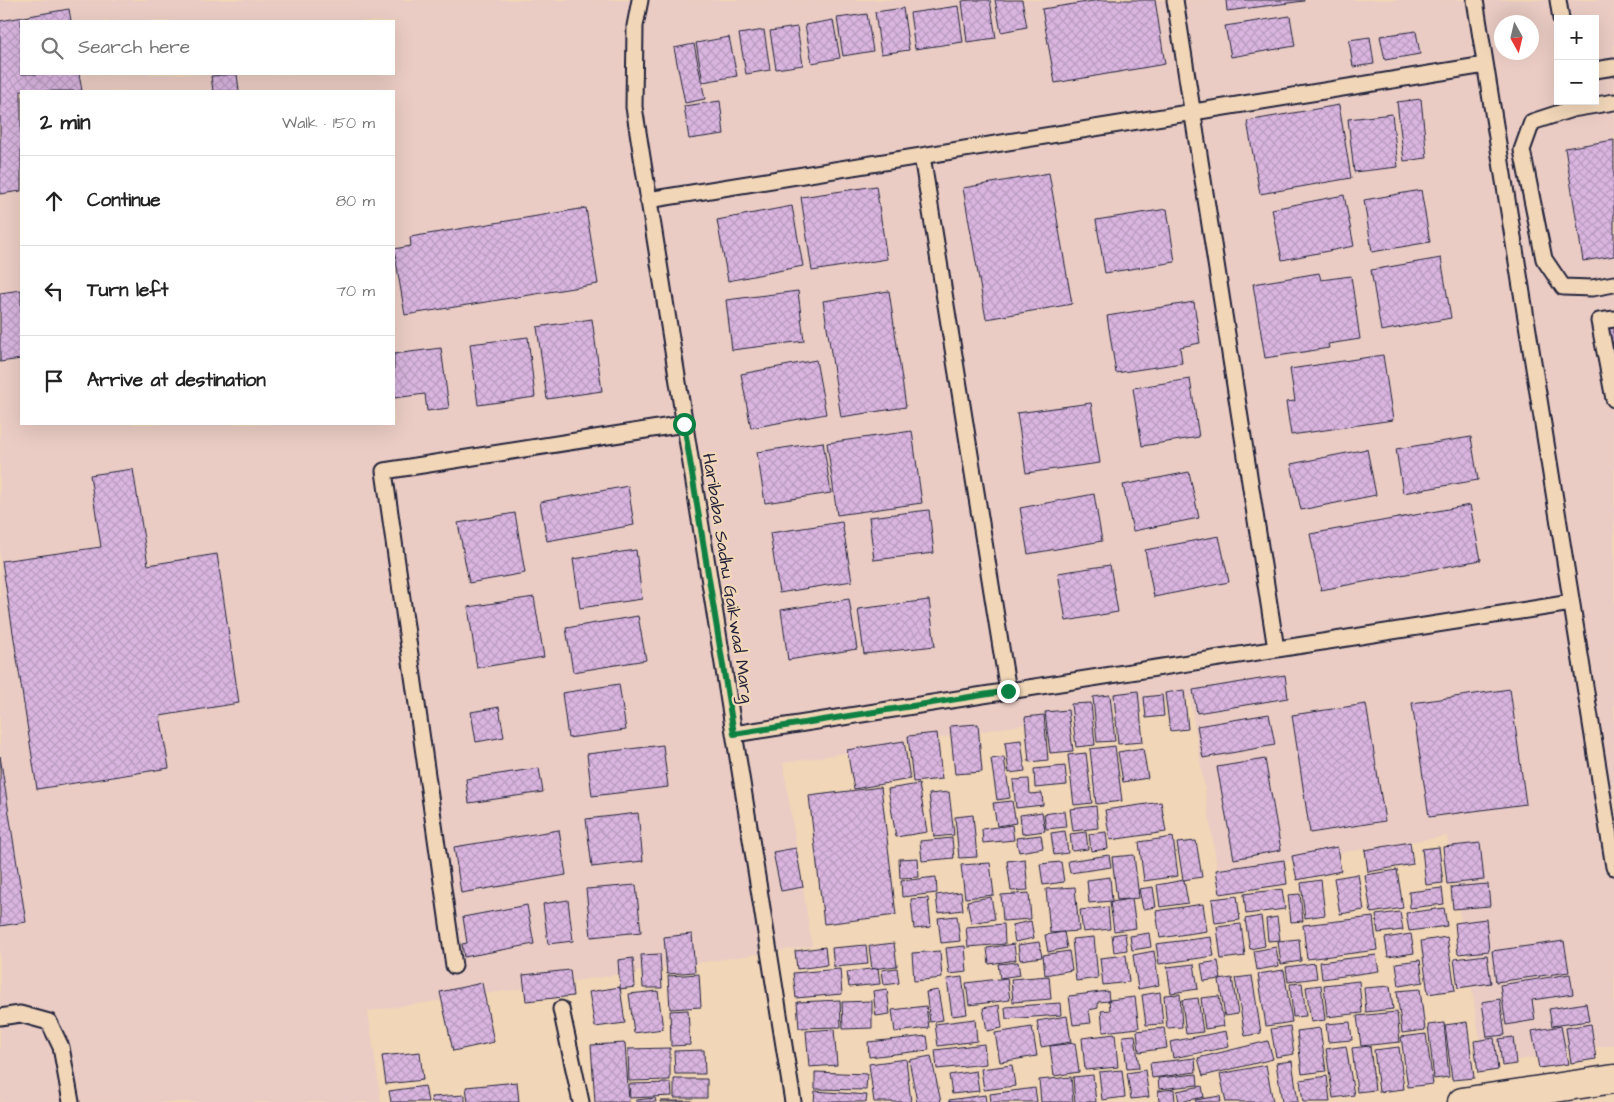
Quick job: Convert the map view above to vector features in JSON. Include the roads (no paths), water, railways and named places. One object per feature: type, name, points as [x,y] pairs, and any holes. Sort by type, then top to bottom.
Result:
[{"type":"main road","points":[[1462,1102],[1614,1078]]},
{"type":"lane","name":"Haribaba Sadhu Gaikwad Marg","points":[[640,0],[635,26],[634,107],[793,1102]]},
{"type":"lane","points":[[1175,0],[1276,649]]},
{"type":"lane","points":[[1475,0],[1614,867]]},
{"type":"lane","points":[[1558,0],[1560,15]]},
{"type":"lane","points":[[648,200],[1485,65]]},
{"type":"lane","points":[[1599,69],[1614,67]]},
{"type":"lane","points":[[1614,102],[1572,109],[1532,122],[1522,150],[1544,259],[1563,287],[1592,288],[1614,284]]},
{"type":"lane","points":[[922,156],[1008,691]]},
{"type":"lane","points":[[1614,319],[1599,321],[1614,399]]},
{"type":"lane","points":[[454,966],[384,471],[684,424]]},
{"type":"lane","points":[[734,734],[1572,603]]},
{"type":"lane","points":[[561,1009],[581,1102]]},
{"type":"lane","points":[[0,1017],[20,1014],[49,1022],[61,1047],[71,1102]]}]
